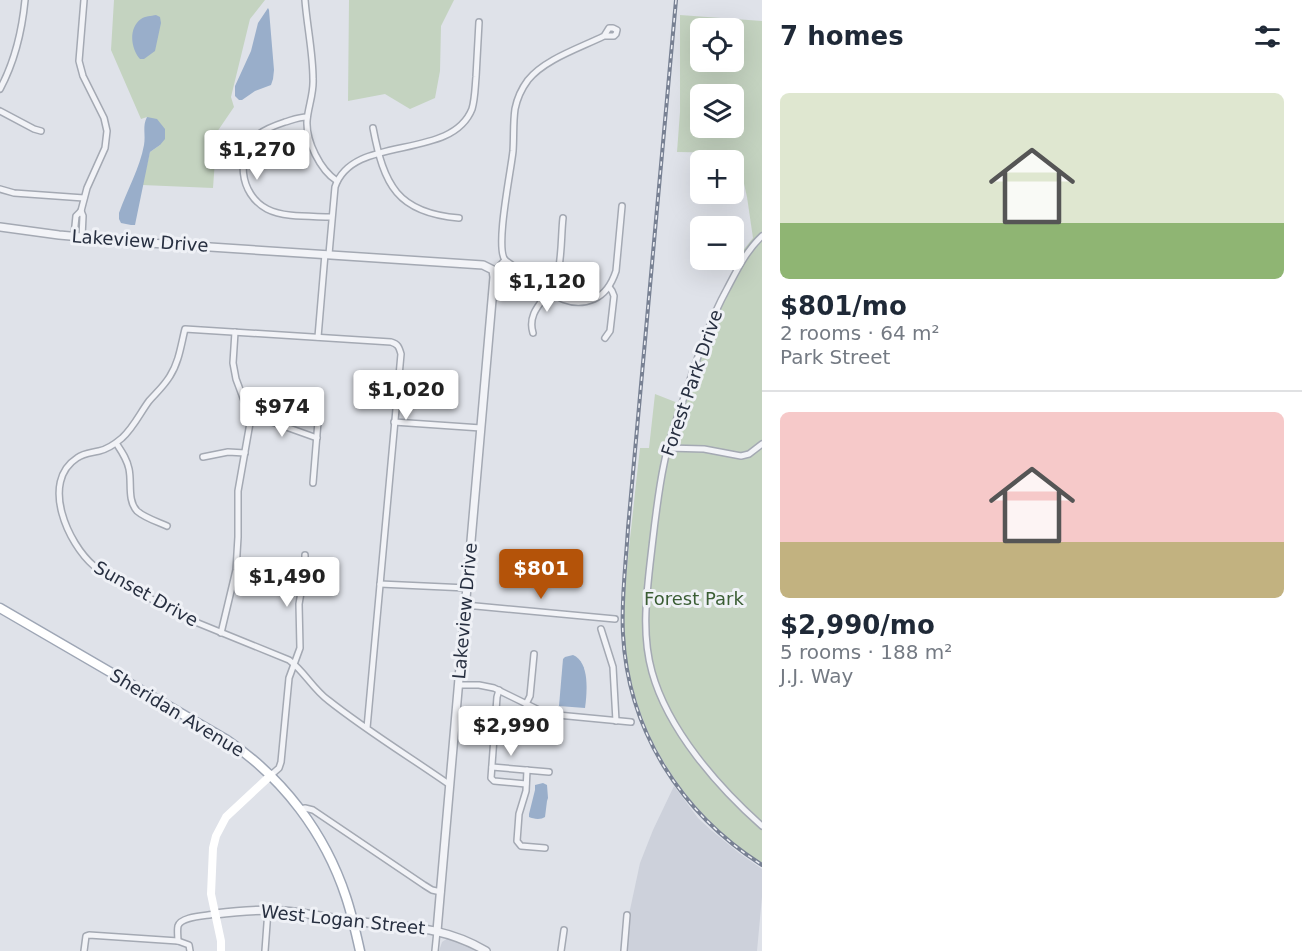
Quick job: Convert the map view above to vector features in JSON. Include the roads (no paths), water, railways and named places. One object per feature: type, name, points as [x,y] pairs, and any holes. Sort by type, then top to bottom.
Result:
[{"type":"main road","name":"Sheridan Avenue","points":[[0,608],[227,740],[271,776],[300,809],[319,838],[336,871],[353,921],[360,951]]},
{"type":"main road","points":[[221,951],[211,894],[213,848],[216,836],[226,817],[271,776]]},
{"type":"street","points":[[0,89],[17,49],[25,0]]},
{"type":"street","points":[[78,236],[76,216],[81,211],[84,198],[105,148],[107,131],[104,118],[83,76],[79,61],[84,0]]},
{"type":"street","points":[[304,0],[313,78],[307,117],[309,132],[319,164],[337,182]]},
{"type":"street","points":[[318,338],[333,193],[337,182],[352,164],[378,154],[446,135],[464,123],[472,109],[475,96],[479,22]]},
{"type":"street","points":[[604,36],[544,66],[533,74],[519,96],[503,229],[502,256],[548,292],[564,301],[575,303],[592,300],[609,287],[616,271],[622,206]]},
{"type":"street","points":[[0,111],[41,131]]},
{"type":"street","points":[[307,117],[278,124],[257,136],[245,154],[244,180],[254,198],[268,210],[281,214],[332,217]]},
{"type":"street","points":[[373,128],[378,154],[390,184],[405,200],[425,212],[459,218]]},
{"type":"street","points":[[0,189],[14,193],[84,198]]},
{"type":"street","points":[[533,333],[532,318],[557,276],[563,218]]},
{"type":"street","name":"Lakeview Drive","points":[[0,227],[149,243],[483,265],[494,272],[435,951]]},
{"type":"street","name":"Forest Park Drive","points":[[762,236],[746,254],[715,313],[668,448],[655,520],[645,631],[652,672],[675,727],[723,787],[762,826]]},
{"type":"street","points":[[494,272],[505,260]]},
{"type":"street","points":[[605,338],[610,331],[614,296],[609,287]]},
{"type":"street","name":"Sunset Drive","points":[[235,332],[185,329],[178,358],[170,376],[129,430],[116,443],[106,449],[78,457],[65,469],[60,485],[60,502],[69,535],[88,561],[99,569],[169,609],[282,657],[295,665],[326,700],[450,785]]},
{"type":"street","points":[[221,633],[236,570],[238,492],[250,421],[233,363],[235,332],[391,342],[398,345],[400,354],[367,728]]},
{"type":"street","points":[[313,483],[320,397]]},
{"type":"street","points":[[250,421],[272,422],[316,438]]},
{"type":"street","points":[[394,422],[481,428]]},
{"type":"street","points":[[116,443],[129,466],[131,497],[135,508],[141,514],[167,526]]},
{"type":"street","points":[[668,448],[704,449],[741,456],[749,454],[762,444]]},
{"type":"street","points":[[203,457],[228,452],[245,453]]},
{"type":"street","points":[[271,776],[281,762],[289,678],[299,655],[301,642],[299,604],[305,555]]},
{"type":"street","points":[[380,584],[467,588]]},
{"type":"street","points":[[465,605],[615,619]]},
{"type":"street","points":[[601,629],[613,667],[616,720]]},
{"type":"street","points":[[526,704],[531,690],[534,654]]},
{"type":"street","points":[[459,684],[479,685],[499,690],[547,714],[631,722]]},
{"type":"street","points":[[499,690],[492,780],[526,784]]},
{"type":"street","points":[[472,731],[495,733]]},
{"type":"street","points":[[492,767],[549,772]]},
{"type":"street","points":[[527,770],[517,841],[521,846],[545,848]]},
{"type":"street","points":[[300,809],[313,810],[424,885],[441,892]]},
{"type":"street","name":"West Logan Street","points":[[178,942],[178,927],[185,919],[249,910],[268,910],[424,928],[467,940],[486,951]]},
{"type":"street","points":[[266,951],[268,910]]},
{"type":"street","points":[[624,951],[627,915]]},
{"type":"street","points":[[561,951],[564,930]]},
{"type":"street","points":[[84,951],[86,936],[178,942],[190,948]]},
{"type":"water","points":[[268,8],[273,79],[271,85],[239,100],[235,96],[235,86],[251,51],[258,23]]},
{"type":"water","points":[[156,15],[160,17],[161,23],[155,51],[144,59],[140,59],[132,39],[134,28],[143,18]]},
{"type":"water","points":[[147,117],[157,119],[165,129],[165,139],[150,152],[135,225],[131,225],[121,223],[119,213],[142,154]]},
{"type":"water","points":[[573,655],[585,671],[587,686],[585,708],[559,706],[563,659]]},
{"type":"water","points":[[543,783],[547,785],[548,798],[545,817],[531,818],[529,814],[535,785]]},
{"type":"railway","points":[[676,0],[628,528],[623,594],[623,634],[627,670],[635,704],[664,766],[684,795],[707,821],[762,865]]},
{"type":"park label","name":"Forest Park","points":[[694,599]]}]
